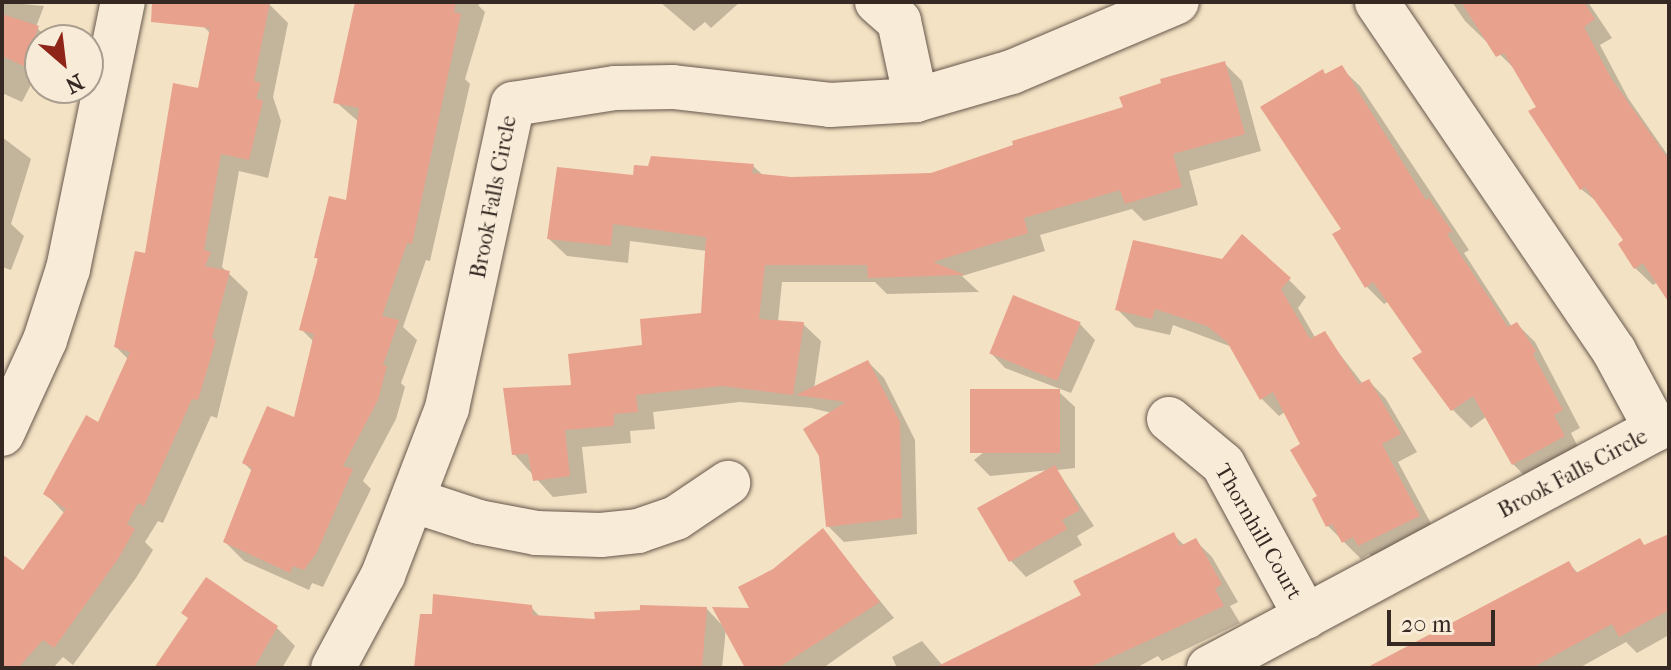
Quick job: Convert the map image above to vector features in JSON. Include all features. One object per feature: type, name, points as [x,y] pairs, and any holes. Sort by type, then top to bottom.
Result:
[{"type":"street","points":[[2,434],[45,340],[68,269],[123,2]]},
{"type":"street","name":"Brook Falls Circle","points":[[333,668],[415,501],[470,317],[513,104],[615,88],[673,87],[830,105],[916,100],[1012,72],[1177,2]]},
{"type":"street","name":"Brook Falls Circle","points":[[1209,668],[1656,429],[1614,351],[1377,2]]},
{"type":"street","points":[[897,8],[916,100]]},
{"type":"street","name":"Thornhill Court","points":[[1169,419],[1223,464],[1306,617]]},
{"type":"street","points":[[415,501],[479,522],[536,533],[601,535],[638,531],[676,518],[728,483]]},
{"type":"building","points":[[152,2],[270,2],[254,81],[261,83],[256,98],[263,101],[249,160],[221,154],[204,250],[211,252],[205,266],[230,271],[212,338],[216,340],[198,400],[192,399],[144,506],[138,503],[127,524],[135,529],[118,559],[54,648],[43,640],[18,668],[2,668],[2,554],[23,570],[66,509],[43,494],[86,415],[98,422],[130,352],[114,347],[135,251],[145,253],[173,83],[198,88],[210,28],[151,22]]},
{"type":"building","points":[[355,2],[456,2],[454,12],[461,14],[412,244],[407,243],[382,316],[399,320],[383,365],[387,366],[378,400],[343,466],[353,469],[317,552],[304,570],[293,566],[290,573],[223,542],[252,468],[242,463],[267,406],[294,417],[314,334],[299,330],[318,258],[314,258],[329,196],[346,200],[359,108],[333,103]]},
{"type":"building","points":[[1461,2],[1584,2],[1595,19],[1584,27],[1611,78],[1669,160],[1669,303],[1643,263],[1634,269],[1618,244],[1623,240],[1585,187],[1580,190],[1528,111],[1536,107],[1504,53],[1496,57]]},
{"type":"building","points":[[2,14],[33,24],[24,24],[24,66],[2,56]]},
{"type":"building","points":[[1225,61],[1245,134],[1173,154],[1182,187],[1125,204],[1120,190],[1024,218],[1028,233],[933,262],[965,275],[868,278],[867,265],[765,265],[759,319],[804,322],[793,395],[722,386],[636,395],[638,412],[614,414],[614,426],[565,430],[570,476],[533,481],[528,454],[512,455],[503,388],[571,385],[568,354],[642,345],[640,319],[701,313],[706,237],[613,224],[611,246],[547,239],[557,167],[633,175],[634,165],[648,166],[651,156],[754,164],[752,173],[791,177],[931,173],[1013,145],[1012,141],[1123,107],[1119,97],[1161,83],[1160,79]]},
{"type":"building","points":[[1342,65],[1426,200],[1429,198],[1452,231],[1447,234],[1508,327],[1517,322],[1536,351],[1533,354],[1563,410],[1554,415],[1565,436],[1512,465],[1473,396],[1451,411],[1412,358],[1422,352],[1373,282],[1365,288],[1332,234],[1341,229],[1260,107],[1323,69],[1325,74]]},
{"type":"building","points":[[1242,234],[1291,278],[1281,289],[1310,339],[1325,331],[1359,384],[1369,379],[1401,434],[1382,444],[1420,516],[1358,546],[1353,537],[1342,543],[1332,524],[1326,527],[1312,499],[1317,496],[1290,450],[1300,444],[1273,392],[1260,400],[1227,342],[1207,326],[1155,309],[1152,319],[1115,310],[1133,240],[1222,259]]},
{"type":"building","points":[[1013,295],[1081,322],[1057,381],[989,353]]},
{"type":"building","points":[[868,360],[900,422],[902,518],[826,527],[819,456],[803,429],[846,402],[796,395]]},
{"type":"building","points":[[970,389],[1060,389],[1060,453],[970,453]]},
{"type":"building","points":[[1055,465],[1080,510],[1062,520],[1067,529],[1009,562],[977,508]]},
{"type":"building","points":[[823,528],[880,602],[778,668],[745,668],[712,607],[749,608],[738,587],[773,569]]},
{"type":"building","points":[[1174,532],[1180,546],[1196,538],[1222,584],[1215,589],[1224,606],[1088,668],[934,668],[1081,595],[1073,581]]},
{"type":"building","points":[[1669,534],[1669,610],[1619,637],[1612,624],[1532,668],[1366,668],[1569,561],[1576,573],[1640,538],[1644,545]]},
{"type":"building","points":[[206,577],[278,626],[254,668],[154,668],[188,618],[181,613]]},
{"type":"building","points":[[433,594],[532,605],[533,615],[595,619],[594,612],[640,610],[640,605],[707,607],[702,668],[414,668],[420,614],[432,614]]}]
